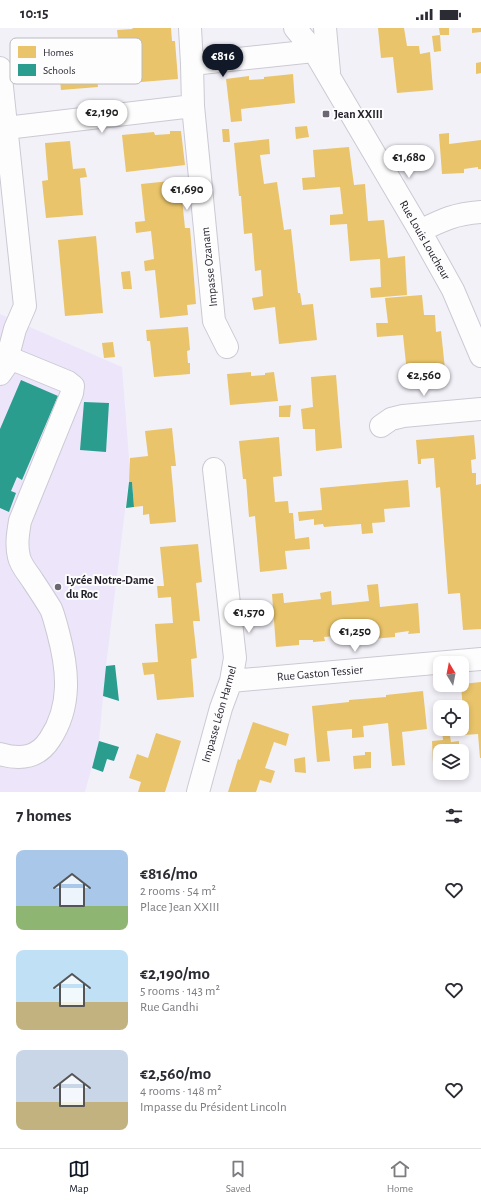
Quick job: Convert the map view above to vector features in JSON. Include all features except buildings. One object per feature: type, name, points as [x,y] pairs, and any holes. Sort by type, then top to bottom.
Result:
[{"type":"street","name":"Impasse Ozanam","points":[[190,28],[193,106],[214,321],[227,347]]},
{"type":"street","name":"Rue Louis Loucheur","points":[[295,28],[314,51],[420,231],[453,290],[481,356]]},
{"type":"street","points":[[325,28],[330,78]]},
{"type":"street","points":[[192,64],[314,51]]},
{"type":"street","points":[[0,68],[25,306],[8,325],[4,366],[68,382],[73,386],[72,393],[20,521],[17,543],[19,558],[23,566],[52,611],[60,641],[65,672],[66,694],[63,712],[54,733],[39,752],[26,757],[12,758],[0,754]]},
{"type":"street","points":[[6,128],[193,106]]},
{"type":"street","points":[[420,231],[446,218],[462,214],[481,212]]},
{"type":"street","points":[[381,426],[392,419],[403,416],[481,409]]},
{"type":"street","name":"Impasse Léon Harmel","points":[[198,792],[221,708],[231,681],[235,658],[214,469]]},
{"type":"street","name":"Rue Gaston Tessier","points":[[231,681],[481,659]]},
{"type":"shaded area","name":"Lycée Notre-Dame du Roc","points":[[0,314],[122,367],[130,470],[106,666],[99,741],[85,792],[0,792]]},
{"type":"place","name":"Jean XXIII","points":[[326,114]]},
{"type":"place","name":"Lycée Notre-Dame du Roc","points":[[58,587]]}]
